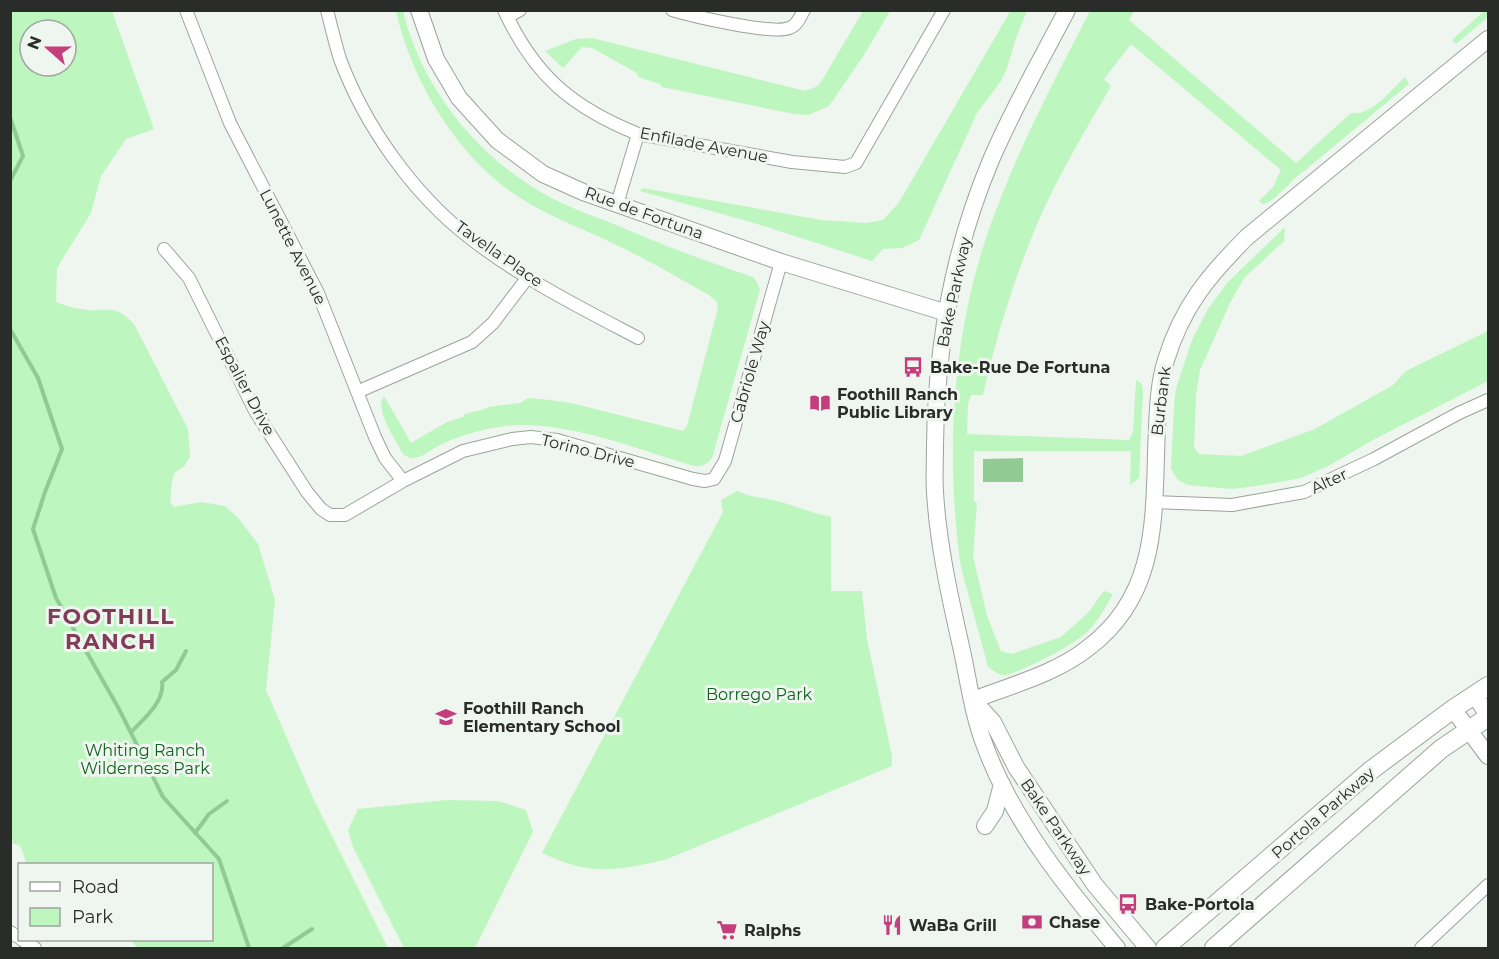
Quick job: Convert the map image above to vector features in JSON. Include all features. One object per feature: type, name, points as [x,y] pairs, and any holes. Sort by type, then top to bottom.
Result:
[{"type":"main road","name":"Portola Parkway","points":[[1164,948],[1370,771],[1481,691]]},
{"type":"main road","name":"Portola Parkway","points":[[1214,948],[1441,749],[1488,716]]},
{"type":"street","name":"Lunette Avenue","points":[[186,10],[230,123],[309,274],[386,458],[403,481]]},
{"type":"street","name":"Tavella Place","points":[[327,10],[340,59],[357,96],[405,172],[434,204],[469,237],[528,278],[638,338]]},
{"type":"street","name":"Rue de Fortuna","points":[[419,10],[436,59],[459,98],[497,140],[543,174],[583,192],[781,262],[946,313]]},
{"type":"street","points":[[505,14],[520,10]]},
{"type":"street","points":[[672,10],[735,24],[783,30],[793,27],[804,10]]},
{"type":"street","name":"Enfilade Avenue","points":[[505,14],[521,46],[541,72],[561,91],[602,118],[638,134],[792,162],[850,166],[856,163],[944,10]]},
{"type":"street","name":"Bake Parkway","points":[[1067,10],[991,160],[974,209],[946,313],[939,361],[935,424],[935,491],[942,556],[984,745],[1020,816],[1078,901],[1117,948]]},
{"type":"street","name":"Burbank","points":[[973,700],[1062,666],[1089,648],[1114,623],[1132,598],[1145,569],[1150,544],[1158,404],[1163,373],[1176,332],[1193,299],[1215,270],[1247,237],[1488,39]]},
{"type":"street","points":[[617,204],[638,134]]},
{"type":"street","name":"Espalier Drive","points":[[164,249],[189,278],[255,411],[307,492],[321,509],[334,516]]},
{"type":"street","name":"Cabriole Way","points":[[714,479],[725,461],[781,262]]},
{"type":"street","points":[[357,392],[471,342],[493,323],[528,278]]},
{"type":"street","name":"Alter","points":[[1153,502],[1232,505],[1304,492],[1488,400]]},
{"type":"street","name":"Torino Drive","points":[[334,516],[345,514],[463,451],[512,439],[531,437],[557,440],[693,479],[705,481],[714,479]]},
{"type":"street","points":[[1481,691],[1488,716]]},
{"type":"street","name":"Bake Parkway","points":[[973,700],[993,722],[1016,767],[1095,885],[1148,948]]},
{"type":"street","points":[[1453,709],[1488,756]]},
{"type":"street","points":[[993,722],[998,756],[1011,783],[1020,816]]},
{"type":"street","points":[[985,826],[995,811],[1002,784]]},
{"type":"street","points":[[1421,948],[1488,885]]},
{"type":"green space","name":"Whiting Ranch Wilderness Park","points":[[11,10],[112,11],[154,129],[126,139],[101,176],[91,213],[57,268],[56,302],[80,309],[114,310],[134,324],[188,429],[190,457],[184,467],[175,472],[170,502],[174,507],[201,502],[225,506],[239,519],[258,544],[275,600],[266,690],[313,798],[388,948],[138,948],[131,941],[213,941],[213,863],[28,863],[20,845],[13,844],[10,823]]},
{"type":"green space","points":[[1011,10],[1027,11],[1007,68],[1001,81],[977,113],[919,240],[902,248],[883,249],[872,261],[754,223],[640,191],[643,188],[821,220],[865,223],[883,220],[898,204]]},
{"type":"green space","points":[[1485,10],[1488,11],[1488,17],[1456,44],[1452,40]]},
{"type":"green space","points":[[396,11],[403,11],[412,39],[438,93],[455,117],[497,161],[546,195],[670,247],[753,277],[757,282],[760,290],[712,458],[706,463],[694,466],[601,437],[552,427],[528,425],[506,426],[472,433],[448,441],[414,458],[403,454],[384,417],[382,402],[384,396],[411,443],[465,414],[488,407],[520,403],[528,398],[571,403],[683,431],[687,426],[718,308],[717,302],[709,295],[634,254],[528,203],[503,186],[484,169],[466,150],[435,108],[412,60]]},
{"type":"green space","points":[[863,11],[890,11],[864,55],[829,106],[808,115],[662,87],[660,84],[638,77],[637,73],[592,48],[582,47],[563,68],[545,51],[576,39],[592,38],[805,91],[816,87],[821,82]]},
{"type":"green space","points":[[1090,11],[1134,11],[1129,20],[1296,163],[1351,113],[1359,113],[1374,106],[1405,77],[1409,84],[1274,198],[1263,204],[1259,201],[1273,187],[1281,170],[1131,44],[1104,79],[1111,86],[1063,171],[1037,224],[1006,308],[983,395],[971,395],[968,404],[967,434],[1129,440],[1133,432],[1136,380],[1141,383],[1143,390],[1139,478],[1130,485],[1131,451],[974,451],[974,501],[977,503],[973,556],[987,616],[1001,651],[1012,654],[1061,637],[1088,613],[1104,591],[1113,594],[1095,623],[1081,637],[1035,664],[1002,675],[988,667],[960,561],[953,480],[955,398],[959,357],[975,277],[997,208],[1034,122]]},
{"type":"green space","points":[[1285,227],[1284,241],[1244,278],[1229,305],[1200,370],[1196,396],[1194,447],[1199,454],[1241,456],[1315,429],[1393,385],[1406,371],[1488,331],[1488,381],[1373,440],[1330,465],[1301,478],[1232,489],[1188,485],[1178,480],[1171,469],[1176,389],[1192,340],[1208,309],[1228,282]]},
{"type":"green space","name":"Borrego Park","points":[[737,491],[831,517],[831,591],[862,591],[867,639],[892,756],[892,766],[655,862],[632,867],[596,869],[573,865],[542,853],[723,512],[721,500]]},
{"type":"green space","points":[[447,800],[498,801],[526,810],[533,832],[475,948],[404,948],[353,847],[348,830],[358,809]]},
{"type":"shaded area","points":[[1023,458],[1023,482],[983,482],[983,459]]},
{"type":"waterway","points":[[10,117],[23,156],[10,181]]},
{"type":"waterway","points":[[10,329],[38,378],[62,449],[33,529],[56,598],[119,709],[163,797],[219,859],[249,948]]},
{"type":"waterway","points":[[131,732],[157,703],[162,682],[176,670],[186,651]]},
{"type":"waterway","points":[[195,833],[209,814],[227,801]]},
{"type":"waterway","points":[[283,948],[312,929]]},
{"type":"place","name":"Bake-Rue De Fortuna","points":[[913,367]]},
{"type":"place","name":"Foothill Ranch Public Library","points":[[820,403]]},
{"type":"place","name":"Foothill Ranch Elementary School","points":[[446,717]]},
{"type":"place","name":"Bake-Portola","points":[[1128,904]]},
{"type":"place","name":"Chase","points":[[1032,922]]},
{"type":"place","name":"WaBa Grill","points":[[892,925]]},
{"type":"place","name":"Ralphs","points":[[727,930]]},
{"type":"district","name":"FOOTHILL RANCH","points":[[111,628]]}]
